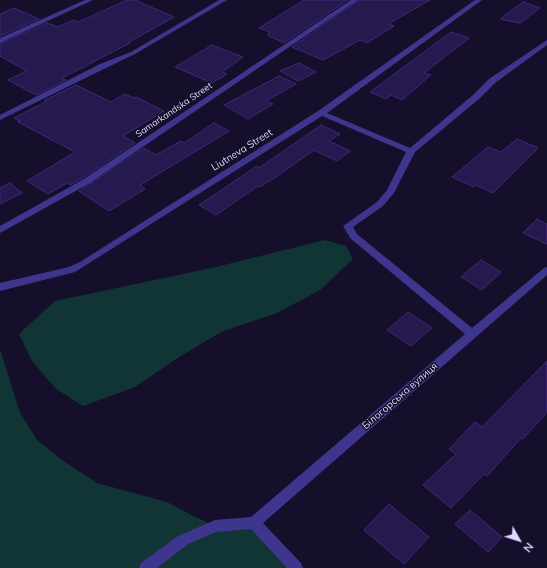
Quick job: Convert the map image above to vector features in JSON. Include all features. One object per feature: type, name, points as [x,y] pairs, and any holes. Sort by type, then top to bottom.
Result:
[{"type":"street","points":[[0,41],[90,0]]},
{"type":"street","points":[[0,118],[146,46],[224,0]]},
{"type":"street","name":"Samarkandska Street","points":[[0,230],[87,181],[355,0]]},
{"type":"street","name":"Liutneva Street","points":[[0,287],[72,270],[83,264],[321,113],[480,0]]},
{"type":"street","points":[[472,334],[353,236],[348,226],[380,204],[391,191],[411,151],[476,97],[492,81],[547,42]]},
{"type":"street","points":[[321,113],[411,151]]},
{"type":"street","name":"Білогорська вулиця","points":[[254,523],[547,270]]},
{"type":"street","points":[[146,568],[183,540],[215,526],[254,523],[296,568]]},
{"type":"green space","points":[[325,240],[346,246],[353,259],[320,290],[277,313],[221,332],[176,359],[135,387],[83,406],[56,389],[32,361],[19,334],[55,301],[216,267]]},
{"type":"green space","points":[[0,349],[20,413],[37,440],[62,460],[97,483],[167,502],[215,526],[254,523],[296,568],[0,568]]},
{"type":"building","points":[[127,0],[135,0],[174,17],[129,42],[130,43],[62,78],[66,80],[36,95],[8,80],[27,71],[0,56],[0,44],[47,23],[58,27],[73,20],[78,22]]},
{"type":"building","points":[[304,0],[348,0],[284,43],[267,35],[270,32],[259,28]]},
{"type":"building","points":[[359,0],[430,0],[388,24],[394,26],[367,43],[360,40],[323,60],[292,47]]},
{"type":"building","points":[[523,2],[540,8],[520,23],[500,19]]},
{"type":"building","points":[[14,8],[39,19],[0,36],[0,14]]},
{"type":"building","points":[[451,32],[469,38],[424,73],[431,75],[402,100],[391,95],[386,99],[370,92]]},
{"type":"building","points":[[212,45],[243,57],[222,72],[227,74],[212,83],[175,67]]},
{"type":"building","points":[[299,63],[316,72],[298,81],[280,71]]},
{"type":"building","points":[[279,76],[296,84],[266,101],[273,104],[248,119],[224,105]]},
{"type":"building","points":[[76,85],[111,102],[125,94],[134,98],[136,97],[164,111],[123,136],[135,143],[83,178],[70,185],[67,183],[48,194],[27,181],[75,152],[18,122],[20,121],[14,118],[47,101],[45,100]]},
{"type":"building","points":[[214,123],[229,131],[140,185],[145,189],[109,211],[79,191],[144,148],[156,155],[181,141],[184,143]]},
{"type":"building","points":[[321,125],[340,134],[329,141],[350,151],[337,161],[314,150],[269,182],[268,181],[260,187],[258,186],[216,215],[199,205],[257,166],[259,168]]},
{"type":"building","points":[[517,139],[538,148],[493,193],[476,185],[474,187],[452,177],[488,147],[501,152]]},
{"type":"building","points":[[10,183],[22,193],[0,204],[0,188]]},
{"type":"building","points":[[537,219],[547,224],[547,244],[523,233]]},
{"type":"building","points":[[481,260],[501,272],[482,290],[461,277]]},
{"type":"building","points":[[408,312],[432,328],[411,346],[387,330]]},
{"type":"building","points":[[547,361],[547,412],[487,476],[484,474],[451,508],[423,485],[456,454],[449,449],[475,422],[482,427]]},
{"type":"building","points":[[389,504],[429,537],[404,564],[364,530]]},
{"type":"building","points":[[470,510],[502,537],[488,552],[455,524]]}]
